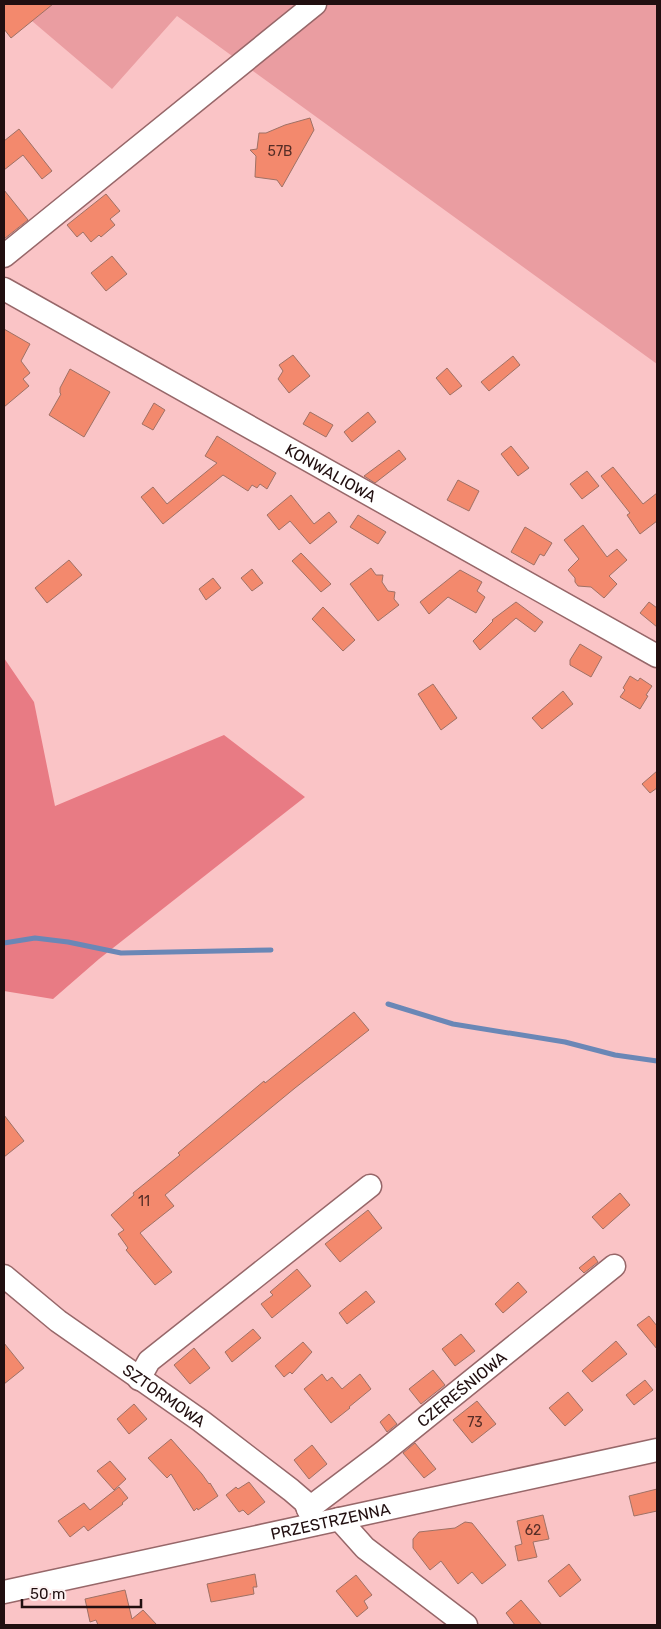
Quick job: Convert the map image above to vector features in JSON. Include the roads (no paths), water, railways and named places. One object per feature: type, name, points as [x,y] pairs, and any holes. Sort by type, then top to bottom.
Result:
[{"type":"street","points":[[4,256],[315,4]]},
{"type":"street","name":"KONWALIOWA","points":[[4,289],[657,656]]},
{"type":"street","points":[[139,1379],[149,1361],[370,1186]]},
{"type":"street","name":"CZEREŚNIOWA","points":[[312,1517],[382,1453],[614,1266]]},
{"type":"street","name":"SZTORMOWA","points":[[4,1276],[58,1321],[201,1421],[291,1490],[305,1502],[312,1517]]},
{"type":"street","name":"PRZESTRZENNA","points":[[4,1592],[312,1517],[339,1519],[657,1450]]},
{"type":"street","points":[[339,1519],[365,1548],[466,1625]]},
{"type":"waterway","points":[[4,943],[35,938],[68,942],[121,953],[271,950]]},
{"type":"waterway","points":[[388,1004],[453,1024],[565,1042],[615,1055],[657,1061]]}]
